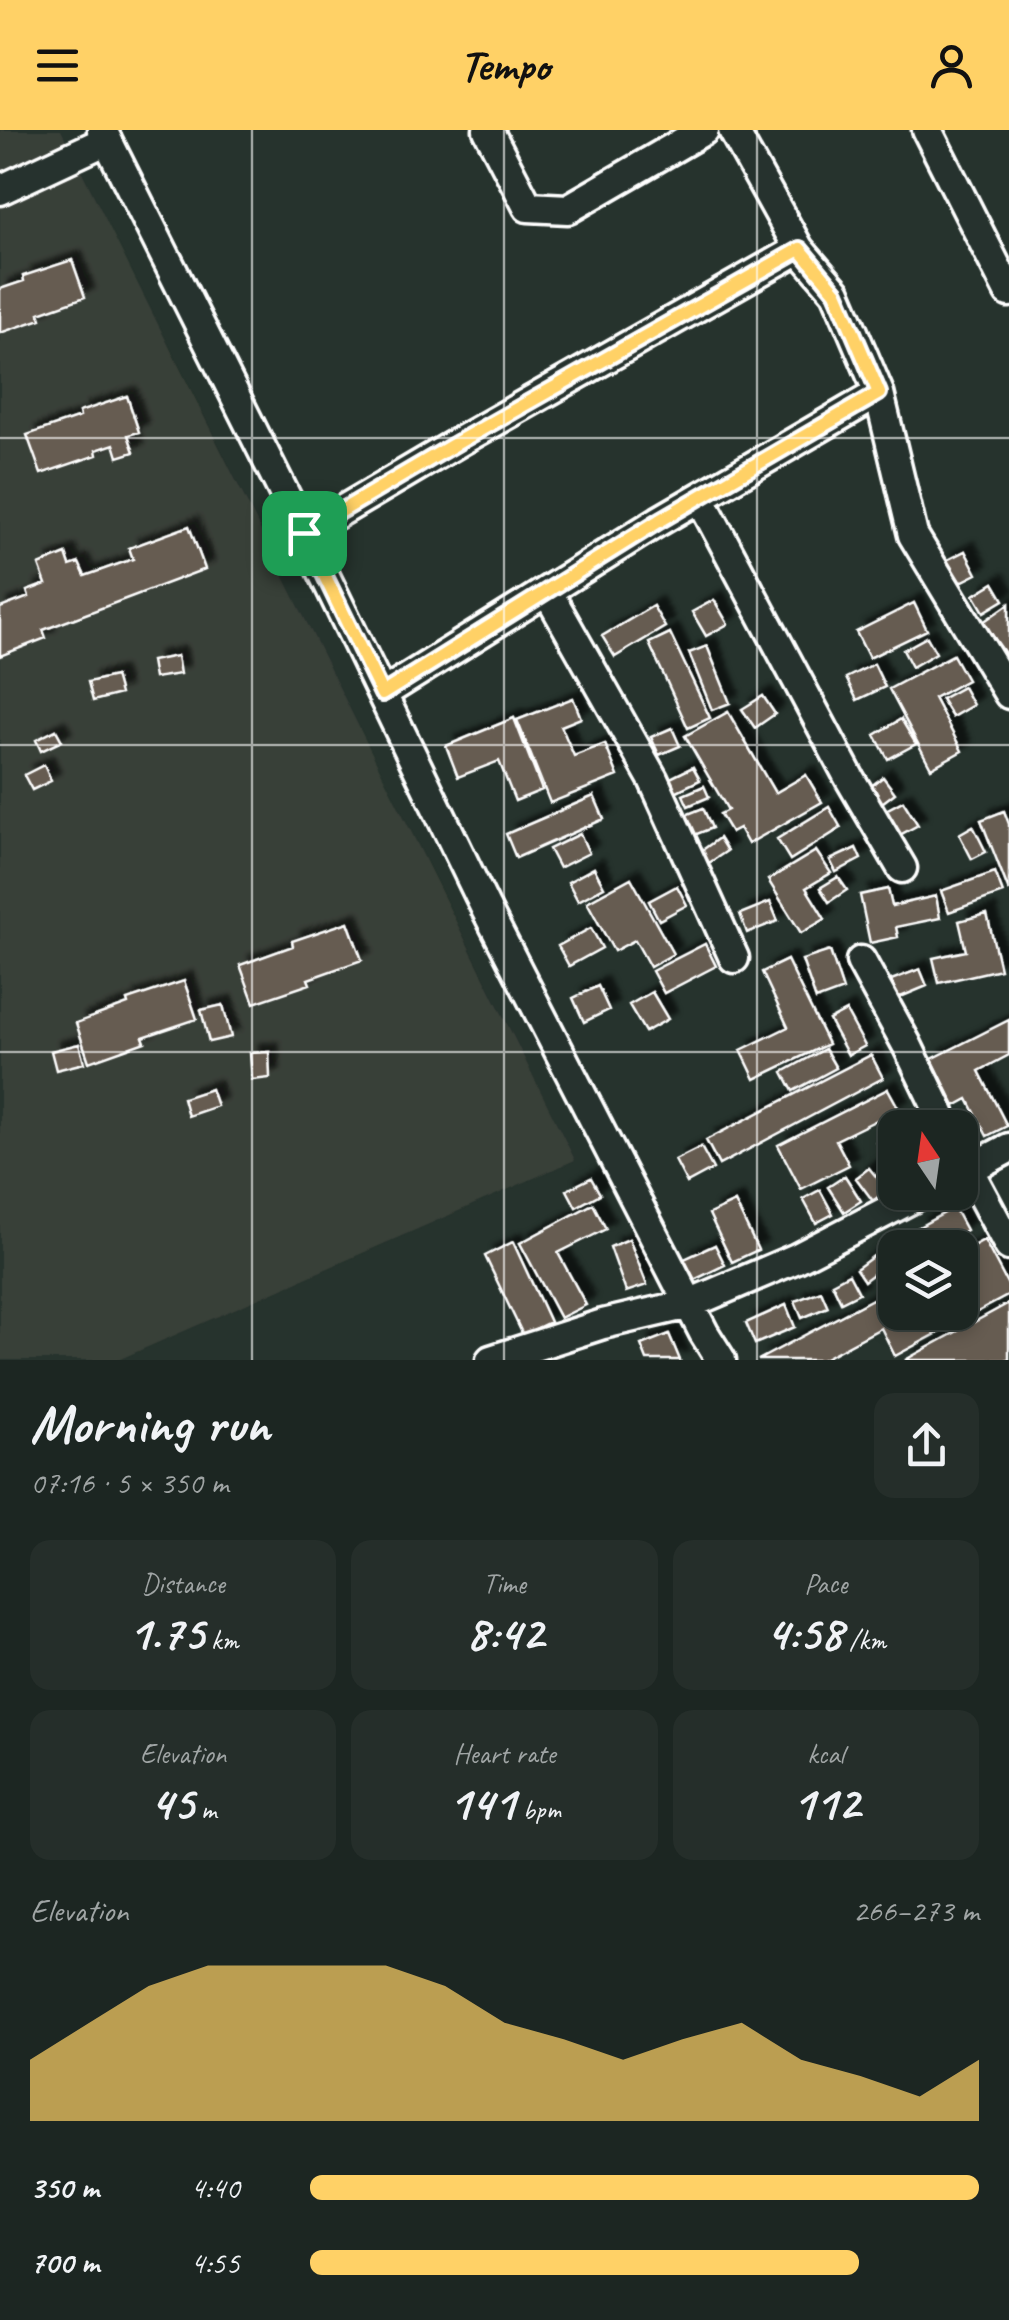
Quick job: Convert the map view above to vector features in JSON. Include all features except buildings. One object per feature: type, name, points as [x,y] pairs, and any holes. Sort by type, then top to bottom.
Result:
[{"type":"street","points":[[488,130],[528,207],[568,209],[704,130]]},
{"type":"street","points":[[733,130],[800,249],[836,292],[879,393],[913,535],[1009,694]]},
{"type":"street","points":[[927,130],[1009,292]]},
{"type":"street","points":[[0,190],[104,135],[304,533],[486,909],[721,1360]]},
{"type":"street","points":[[304,533],[800,249]]},
{"type":"street","points":[[382,694],[879,393]]},
{"type":"street","points":[[700,498],[902,868]]},
{"type":"street","points":[[547,591],[653,779],[734,958]]},
{"type":"street","points":[[861,962],[938,1110]]},
{"type":"street","points":[[978,1160],[1009,1148]]},
{"type":"street","points":[[978,1192],[1009,1246]]},
{"type":"street","points":[[491,1360],[604,1324],[689,1304],[798,1258],[890,1210]]},
{"type":"shaded area","points":[[0,130],[61,130],[575,1160],[118,1360],[0,1360]]},
{"type":"route","points":[[800,249],[836,292],[879,393],[659,521],[382,694],[304,533],[800,249]]}]
